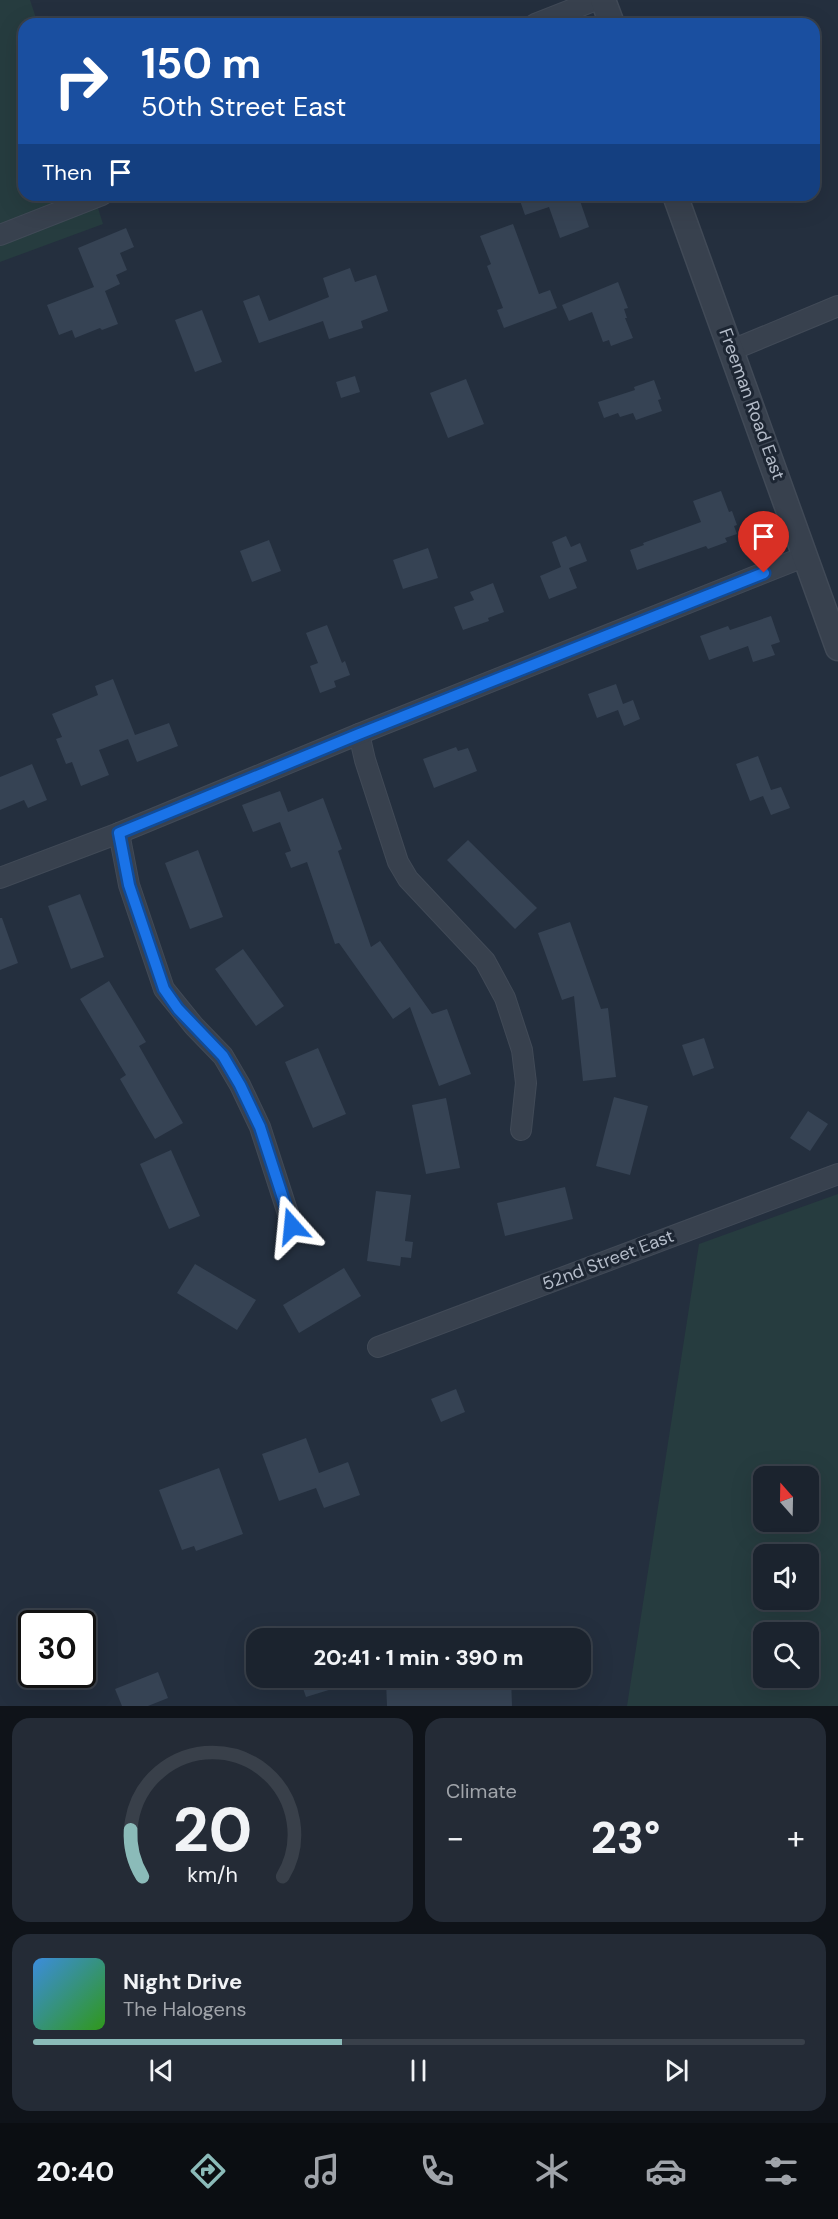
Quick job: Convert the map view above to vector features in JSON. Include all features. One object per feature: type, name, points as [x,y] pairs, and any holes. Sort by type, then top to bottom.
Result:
[{"type":"street","points":[[550,18],[596,0]]},
{"type":"street","points":[[603,0],[610,18]]},
{"type":"street","points":[[0,236],[87,201]]},
{"type":"street","name":"Freeman Road East","points":[[677,201],[838,648]]},
{"type":"street","points":[[732,350],[838,306]]},
{"type":"street","points":[[0,878],[119,833],[359,734],[806,556]]},
{"type":"street","points":[[359,734],[365,760],[398,862],[408,879],[485,961],[505,998],[522,1050],[526,1083],[521,1130]]},
{"type":"street","points":[[119,833],[129,885],[164,989],[178,1009],[223,1056],[240,1085],[260,1127],[292,1226]]},
{"type":"street","name":"52nd Street East","points":[[378,1347],[838,1174]]},
{"type":"green space","points":[[0,0],[30,0],[36,18],[18,18],[18,201],[96,201],[103,224],[0,262]]},
{"type":"green space","points":[[838,1194],[838,1706],[627,1706],[699,1244]]},
{"type":"building","points":[[520,201],[580,201],[589,227],[560,238],[549,207],[525,215]]},
{"type":"building","points":[[513,224],[539,294],[550,290],[557,308],[504,328],[497,310],[503,308],[487,266],[491,264],[480,236]]},
{"type":"building","points":[[126,228],[134,247],[120,253],[127,270],[116,275],[120,284],[105,291],[118,324],[75,338],[72,330],[59,335],[47,305],[94,287],[78,248]]},
{"type":"building","points":[[350,268],[355,282],[376,275],[388,311],[361,321],[363,328],[329,339],[323,321],[259,343],[243,301],[259,295],[269,321],[329,297],[323,278]]},
{"type":"building","points":[[618,282],[628,308],[624,309],[627,318],[625,318],[633,338],[611,346],[609,340],[603,342],[592,312],[569,321],[562,305]]},
{"type":"building","points":[[202,310],[222,362],[195,372],[175,320]]},
{"type":"building","points":[[355,376],[360,392],[341,398],[336,382]]},
{"type":"building","points":[[466,379],[484,424],[448,438],[430,393]]},
{"type":"building","points":[[654,380],[661,399],[658,400],[662,411],[636,420],[633,413],[620,417],[618,413],[604,418],[598,402],[635,390],[634,387]]},
{"type":"building","points":[[721,491],[729,512],[732,511],[737,525],[734,526],[737,534],[725,538],[727,542],[708,549],[706,546],[637,570],[630,550],[701,522],[693,501]]},
{"type":"building","points":[[566,536],[571,547],[580,543],[587,561],[569,568],[577,588],[549,599],[540,576],[561,567],[552,542]]},
{"type":"building","points":[[269,540],[281,571],[252,582],[240,551]]},
{"type":"building","points":[[428,548],[438,578],[403,589],[393,560]]},
{"type":"building","points":[[493,583],[504,612],[488,618],[489,621],[463,630],[454,607],[474,600],[470,592]]},
{"type":"building","points":[[771,616],[780,642],[771,645],[775,655],[753,662],[748,646],[709,660],[700,636],[728,626],[730,630]]},
{"type":"building","points":[[327,625],[342,663],[345,661],[350,675],[334,681],[336,687],[320,693],[310,666],[318,663],[306,633]]},
{"type":"building","points":[[113,679],[135,735],[169,723],[178,746],[137,762],[128,739],[99,750],[109,775],[81,786],[72,762],[66,764],[56,739],[62,737],[52,714],[98,695],[95,686]]},
{"type":"building","points":[[616,684],[623,704],[633,700],[640,719],[624,726],[618,710],[597,718],[588,694]]},
{"type":"building","points":[[456,747],[458,751],[468,748],[477,771],[434,788],[423,759]]},
{"type":"building","points":[[758,756],[771,790],[781,787],[790,808],[771,815],[763,796],[750,801],[736,764]]},
{"type":"building","points":[[32,764],[47,800],[28,808],[24,800],[0,810],[0,777]]},
{"type":"building","points":[[280,791],[288,812],[323,798],[342,849],[338,851],[371,947],[380,941],[432,1014],[447,1009],[471,1074],[439,1086],[410,1007],[393,1019],[339,943],[335,944],[307,862],[291,868],[285,853],[291,851],[280,822],[253,832],[242,805]]},
{"type":"building","points":[[468,840],[537,908],[515,929],[447,860]]},
{"type":"building","points":[[198,850],[223,917],[190,929],[165,863]]},
{"type":"building","points":[[80,894],[104,957],[71,969],[48,906]]},
{"type":"building","points":[[0,918],[2,918],[18,963],[0,970]]},
{"type":"building","points":[[570,922],[601,1009],[608,1008],[616,1077],[583,1081],[574,996],[562,1000],[538,933]]},
{"type":"building","points":[[243,949],[284,1006],[256,1026],[215,969]]},
{"type":"building","points":[[109,981],[146,1042],[139,1046],[183,1123],[155,1139],[120,1079],[126,1075],[80,999]]},
{"type":"building","points":[[704,1038],[714,1068],[693,1076],[682,1045]]},
{"type":"building","points":[[318,1048],[346,1114],[313,1128],[285,1062]]},
{"type":"building","points":[[614,1097],[648,1106],[630,1175],[596,1166]]},
{"type":"building","points":[[446,1098],[460,1168],[426,1174],[412,1105]]},
{"type":"building","points":[[808,1111],[828,1124],[810,1151],[790,1138]]},
{"type":"building","points":[[171,1150],[200,1216],[169,1229],[140,1164]]},
{"type":"building","points":[[565,1187],[573,1219],[505,1236],[497,1203]]},
{"type":"building","points":[[376,1191],[411,1195],[405,1241],[413,1242],[411,1258],[401,1257],[400,1266],[367,1261]]},
{"type":"building","points":[[195,1264],[256,1300],[237,1330],[177,1293]]},
{"type":"building","points":[[344,1268],[361,1296],[299,1333],[283,1305]]},
{"type":"building","points":[[456,1389],[465,1412],[441,1422],[431,1399]]},
{"type":"building","points":[[306,1438],[319,1473],[348,1462],[360,1495],[324,1508],[316,1488],[279,1501],[262,1454]]},
{"type":"building","points":[[219,1468],[243,1534],[196,1551],[194,1546],[182,1550],[159,1490]]},
{"type":"building","points":[[158,1672],[168,1698],[148,1706],[122,1706],[115,1689]]},
{"type":"building","points":[[303,1688],[335,1688],[306,1697]]},
{"type":"building","points":[[386,1688],[511,1688],[512,1706],[387,1706]]},
{"type":"route","points":[[292,1226],[260,1127],[240,1085],[223,1056],[178,1009],[164,989],[129,885],[119,833],[359,734],[764,573]]}]
